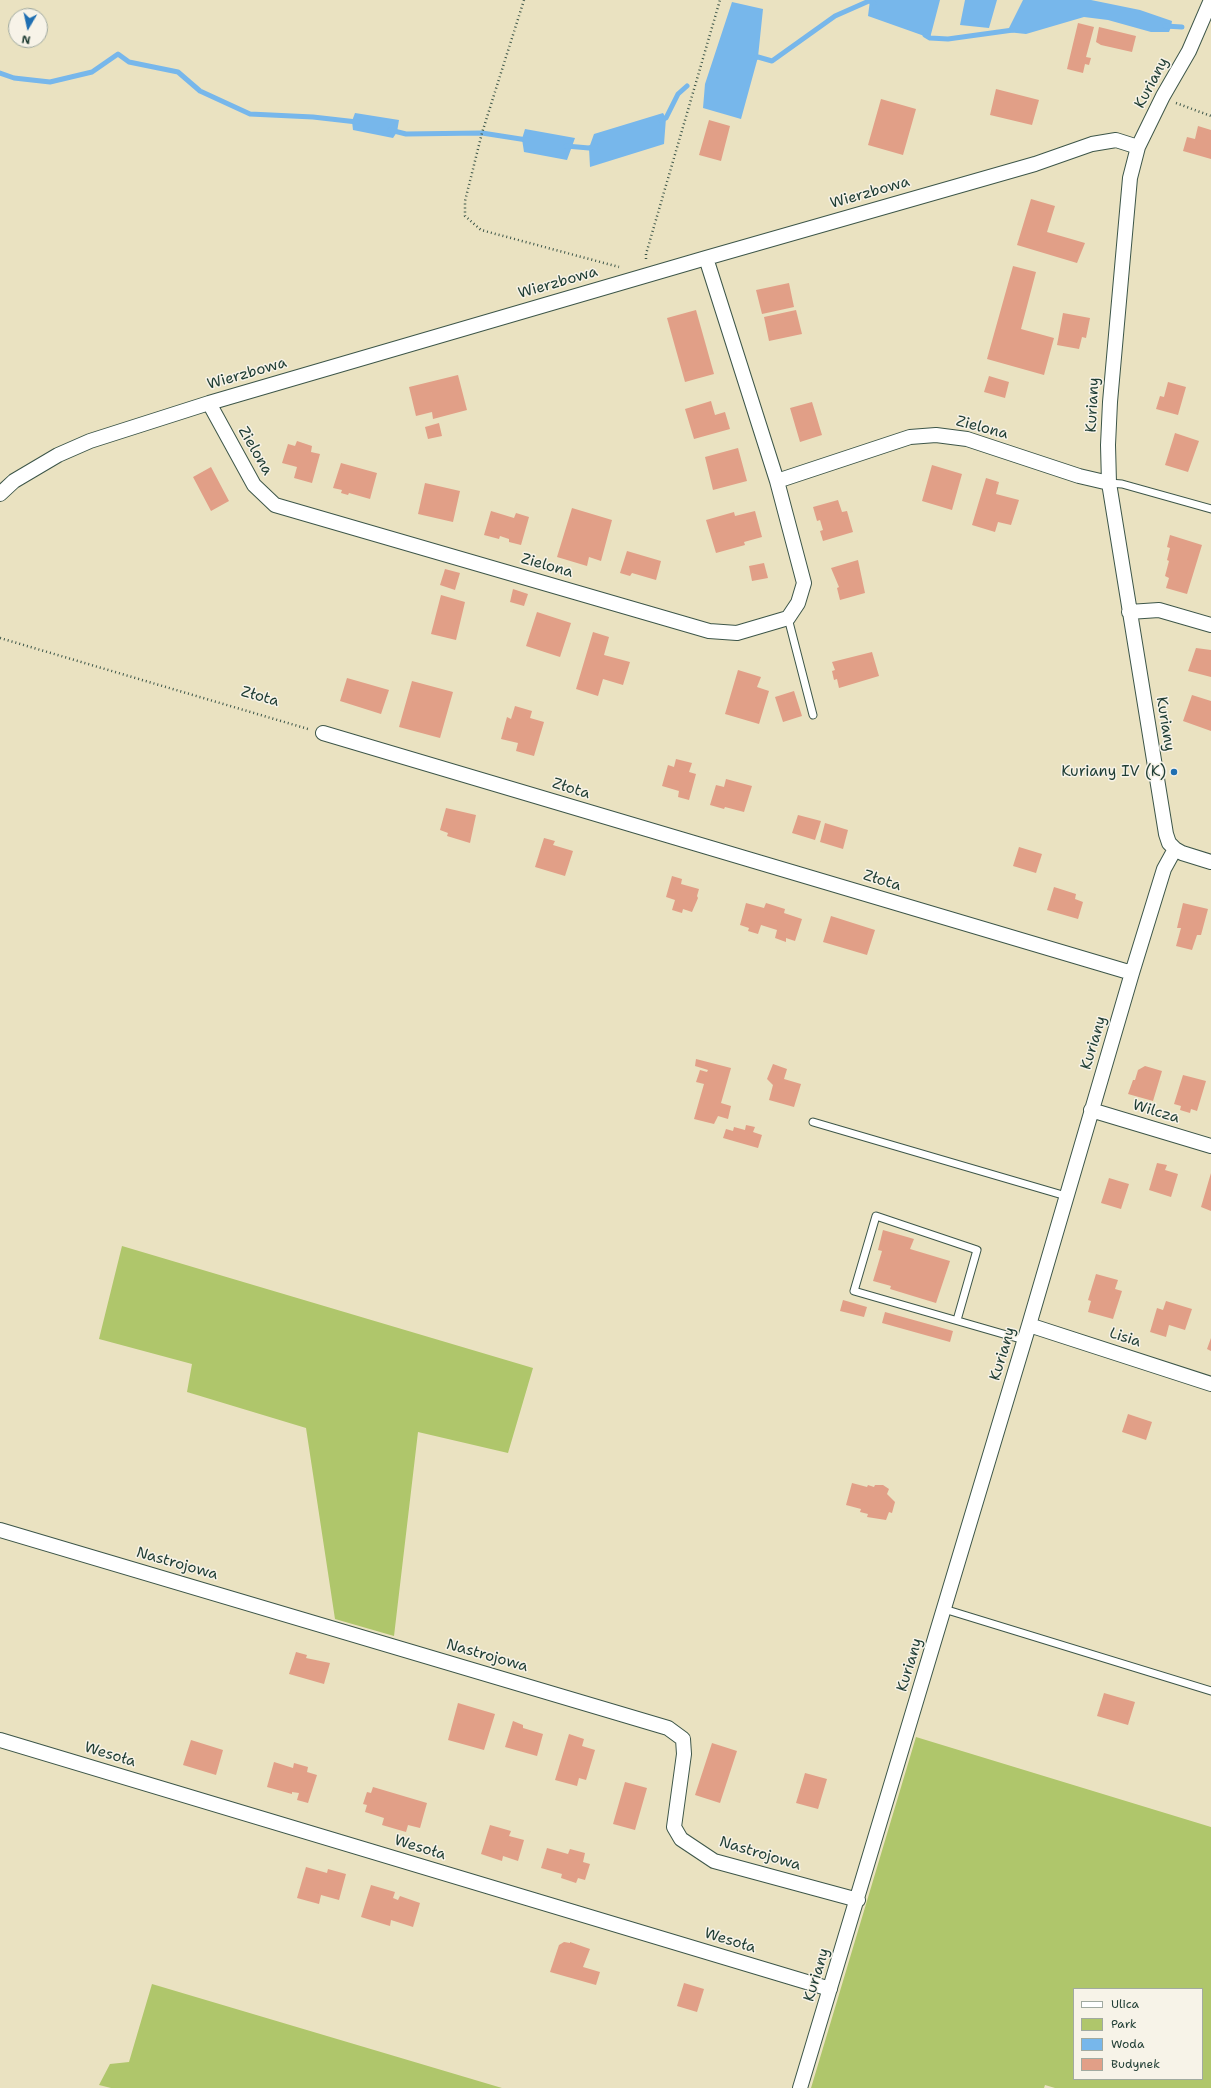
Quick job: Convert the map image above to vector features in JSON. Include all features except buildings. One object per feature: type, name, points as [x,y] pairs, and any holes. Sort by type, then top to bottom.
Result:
[{"type":"street","name":"Kuriany","points":[[800,2088],[858,1900],[1132,973],[1164,869],[1175,849],[1169,842],[1166,834],[1109,483],[1110,402],[1130,178],[1138,147],[1163,96],[1189,51],[1211,0]]},
{"type":"street","name":"Wierzbowa","points":[[0,494],[14,481],[58,455],[90,441],[208,403],[1035,164],[1092,144],[1116,140],[1138,147]]},
{"type":"street","points":[[706,258],[777,481],[804,583],[798,603],[788,618]]},
{"type":"street","name":"Zielona","points":[[208,403],[254,486],[275,505],[709,631],[738,633],[788,618]]},
{"type":"street","name":"Zielona","points":[[777,481],[910,437],[936,435],[967,439],[1079,476],[1109,483]]},
{"type":"street","points":[[1129,612],[1159,610],[1211,625]]},
{"type":"street","name":"Złota","points":[[323,733],[1132,973]]},
{"type":"street","points":[[1175,849],[1182,854],[1211,862]]},
{"type":"street","name":"Wilcza","points":[[1092,1110],[1211,1146]]},
{"type":"street","name":"Lisia","points":[[1029,1325],[1211,1384]]},
{"type":"street","name":"Nastrojowa","points":[[0,1530],[668,1728],[683,1739],[684,1754],[674,1827],[681,1839],[714,1861],[858,1900]]},
{"type":"street","name":"Wesoła","points":[[0,1740],[830,1989]]},
{"type":"lane","points":[[1109,483],[1122,484],[1211,509]]},
{"type":"lane","points":[[788,618],[813,715]]},
{"type":"lane","points":[[813,1122],[1066,1196]]},
{"type":"lane","points":[[957,1320],[977,1250],[876,1216],[854,1290],[1024,1340]]},
{"type":"lane","points":[[944,1609],[1211,1691]]},
{"type":"path","points":[[524,0],[482,133],[465,201],[465,216],[481,230],[647,275],[646,254],[720,0]]},
{"type":"path","points":[[1163,96],[1184,107],[1211,116]]},
{"type":"path","name":"Złota","points":[[0,638],[323,733]]},
{"type":"green space","points":[[122,1246],[533,1368],[508,1453],[418,1432],[394,1636],[335,1619],[306,1428],[187,1392],[192,1364],[99,1339]]},
{"type":"green space","points":[[916,1737],[1211,1827],[1211,2088],[1055,2088],[1045,2085],[1044,2088],[811,2088]]},
{"type":"green space","points":[[152,1984],[502,2088],[111,2088],[99,2085],[110,2064],[129,2062]]},
{"type":"water","points":[[870,0],[940,0],[930,38],[868,16]]},
{"type":"water","points":[[965,0],[997,0],[989,28],[960,25]]},
{"type":"water","points":[[1023,0],[1091,0],[1140,10],[1172,21],[1169,32],[1151,32],[1108,20],[1084,17],[1026,34],[1007,32]]},
{"type":"water","points":[[732,2],[763,9],[758,57],[741,119],[703,108],[705,84]]},
{"type":"water","points":[[355,113],[399,120],[397,132],[393,138],[353,130],[352,121]]},
{"type":"water","points":[[663,113],[666,118],[664,144],[590,167],[589,148],[594,134]]},
{"type":"water","points":[[525,129],[575,138],[567,160],[524,152],[522,139]]},
{"type":"waterway","points":[[753,59],[758,57],[772,61],[835,16],[869,1],[874,3]]},
{"type":"waterway","points":[[1165,26],[1182,27]]},
{"type":"waterway","points":[[925,35],[930,38],[948,39],[1013,30]]},
{"type":"waterway","points":[[0,73],[14,78],[50,82],[92,72],[118,54],[129,62],[178,72],[200,91],[250,114],[313,117],[357,122]]},
{"type":"waterway","points":[[661,120],[666,118],[678,94],[687,86]]},
{"type":"waterway","points":[[390,130],[406,134],[482,133],[527,140]]},
{"type":"waterway","points":[[566,146],[589,148],[596,146]]},
{"type":"place","name":"Kuriany IV (K)","points":[[1174,772]]}]
